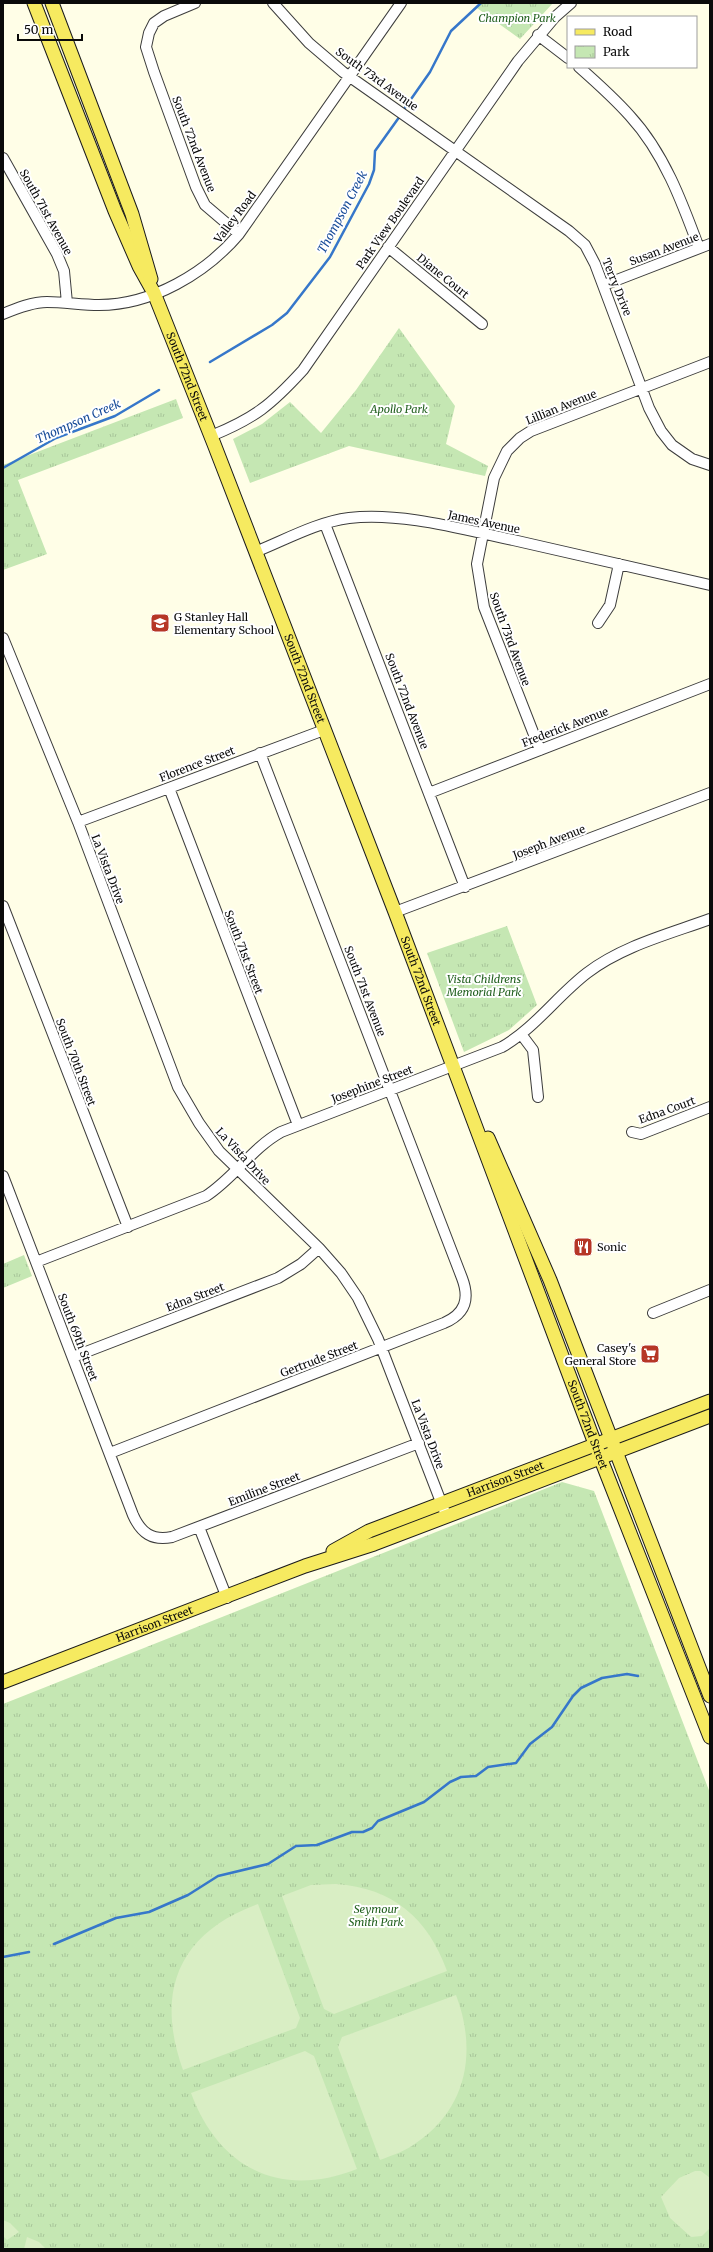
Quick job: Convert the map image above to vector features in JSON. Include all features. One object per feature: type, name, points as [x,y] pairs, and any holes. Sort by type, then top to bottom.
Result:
[{"type":"main road","name":"South 72nd Street","points":[[34,3],[115,211],[139,266],[154,292],[211,436],[454,1066],[595,1444],[710,1737]]},
{"type":"main road","name":"South 72nd Street","points":[[52,3],[132,214],[147,260],[154,292]]},
{"type":"main road","name":"South 72nd Street","points":[[454,1066],[466,1087],[550,1280],[710,1696]]},
{"type":"main road","name":"Harrison Street","points":[[3,1682],[227,1598],[305,1566],[374,1544],[444,1509],[595,1444],[710,1401]]},
{"type":"main road","name":"Harrison Street","points":[[444,1509],[615,1451],[710,1416]]},
{"type":"street","name":"South 72nd Avenue","points":[[195,3],[164,16],[154,23],[149,33],[146,47],[196,187],[205,205],[214,215],[239,234]]},
{"type":"street","name":"South 73rd Avenue","points":[[273,3],[309,43],[350,76],[456,151]]},
{"type":"street","name":"Valley Road","points":[[3,314],[27,305],[46,302],[111,304],[134,300],[197,273],[226,249],[239,234],[401,3]]},
{"type":"street","name":"Park View Boulevard","points":[[211,436],[243,423],[278,397],[303,370],[538,35],[571,3]]},
{"type":"street","points":[[538,35],[567,57]]},
{"type":"street","points":[[580,68],[631,117],[651,146],[669,175],[699,248]]},
{"type":"street","name":"Terry Drive","points":[[456,151],[568,231],[585,245],[604,285],[642,389],[660,431],[672,445],[692,459],[710,465]]},
{"type":"street","name":"South 71st Avenue","points":[[3,158],[57,254],[64,271],[67,303]]},
{"type":"street","name":"Susan Avenue","points":[[604,285],[710,244]]},
{"type":"street","name":"Diane Court","points":[[388,247],[482,324]]},
{"type":"street","name":"Lillian Avenue","points":[[482,533],[497,467],[507,451],[520,438],[541,426],[710,362]]},
{"type":"street","name":"James Avenue","points":[[255,552],[325,524],[353,518],[396,518],[482,533],[710,585]]},
{"type":"street","name":"South 72nd Avenue","points":[[325,524],[465,887]]},
{"type":"street","name":"South 73rd Avenue","points":[[482,533],[477,564],[484,607],[540,750]]},
{"type":"street","points":[[598,623],[610,605],[619,564]]},
{"type":"street","name":"La Vista Drive","points":[[3,638],[78,822],[178,1087],[206,1134],[237,1170],[319,1248],[341,1273],[358,1298],[381,1347],[444,1509]]},
{"type":"street","name":"Frederick Avenue","points":[[429,793],[710,684]]},
{"type":"street","name":"Florence Street","points":[[78,822],[324,730]]},
{"type":"street","name":"South 71st Avenue","points":[[260,753],[446,1239]]},
{"type":"street","name":"South 71st Street","points":[[169,788],[298,1125]]},
{"type":"street","name":"Joseph Avenue","points":[[395,912],[465,887],[710,793]]},
{"type":"street","name":"South 70th Street","points":[[3,906],[128,1227]]},
{"type":"street","name":"Josephine Street","points":[[36,1262],[206,1196],[237,1170],[267,1140],[298,1125],[502,1047],[521,1034],[588,972],[613,956],[710,919]]},
{"type":"street","points":[[521,1034],[534,1050],[538,1097]]},
{"type":"street","name":"Edna Court","points":[[632,1132],[641,1134],[710,1108]]},
{"type":"street","name":"South 69th Street","points":[[3,1176],[130,1508]]},
{"type":"street","name":"Gertrude Street","points":[[110,1453],[450,1321],[459,1314],[467,1297],[466,1288],[446,1239]]},
{"type":"street","name":"Edna Street","points":[[73,1357],[278,1278],[295,1268],[319,1248]]},
{"type":"street","points":[[653,1313],[710,1290]]},
{"type":"street","name":"Emiline Street","points":[[130,1508],[141,1529],[152,1537],[172,1537],[419,1443]]},
{"type":"street","points":[[199,1527],[227,1598]]},
{"type":"green space","name":"Champion Park","points":[[480,3],[553,3],[520,39],[477,8]]},
{"type":"green space","name":"Apollo Park","points":[[399,328],[455,406],[446,444],[488,466],[485,476],[349,446],[250,483],[233,439],[262,424],[290,402],[321,433],[356,390]]},
{"type":"green space","points":[[176,399],[183,418],[18,480],[47,554],[3,570],[3,465]]},
{"type":"green space","name":"Vista Childrens Memorial Park","points":[[507,926],[537,1005],[509,1030],[464,1052],[427,953]]},
{"type":"green space","points":[[24,1255],[32,1276],[3,1288],[3,1264]]},
{"type":"green space","name":"Seymour Smith Park","points":[[562,1482],[594,1491],[710,1793],[710,2249],[3,2249],[3,1704]]},
{"type":"green space","points":[[336,1884],[375,1892],[391,1899],[406,1909],[419,1921],[430,1936],[447,1971],[334,2014],[324,2009],[282,1896],[311,1885]]},
{"type":"green space","points":[[258,1904],[300,2018],[296,2028],[183,2070],[175,2042],[172,2015],[173,1991],[180,1969],[192,1949],[209,1931],[231,1916]]},
{"type":"green space","points":[[456,1995],[466,2036],[466,2057],[463,2076],[457,2095],[447,2113],[434,2129],[408,2148],[380,2160],[338,2047],[342,2037]]},
{"type":"green space","points":[[305,2051],[314,2056],[357,2169],[329,2177],[303,2180],[278,2178],[256,2171],[236,2158],[218,2141],[203,2119],[191,2093]]},
{"type":"green space","points":[[695,2171],[701,2171],[710,2178],[710,2228],[702,2236],[691,2237],[670,2218],[661,2197],[679,2178]]},
{"type":"green space","points":[[3,2220],[10,2223],[19,2232],[7,2240],[3,2236]]},
{"type":"green space","points":[[27,2237],[39,2242],[46,2249],[24,2249]]},
{"type":"waterway","name":"Thompson Creek","points":[[402,112],[430,72],[451,31],[481,3]]},
{"type":"waterway","name":"Thompson Creek","points":[[210,362],[272,325],[287,313],[330,257],[369,184],[374,170],[375,151],[400,116]]},
{"type":"waterway","name":"Thompson Creek","points":[[3,468],[56,438],[115,416],[159,390]]},
{"type":"waterway","points":[[54,1944],[116,1918],[149,1912],[188,1895],[218,1876],[268,1864],[296,1846],[317,1845],[352,1832],[363,1832],[372,1828],[378,1821],[424,1802],[450,1782],[461,1777],[476,1776],[488,1767],[516,1763],[530,1744],[552,1727],[573,1696],[581,1688],[602,1678],[627,1674],[638,1676]]},
{"type":"waterway","points":[[3,1957],[29,1952]]},
{"type":"place","name":"G Stanley Hall Elementary School","points":[[160,623]]},
{"type":"place","name":"Sonic","points":[[583,1247]]},
{"type":"place","name":"Casey's General Store","points":[[650,1354]]}]
